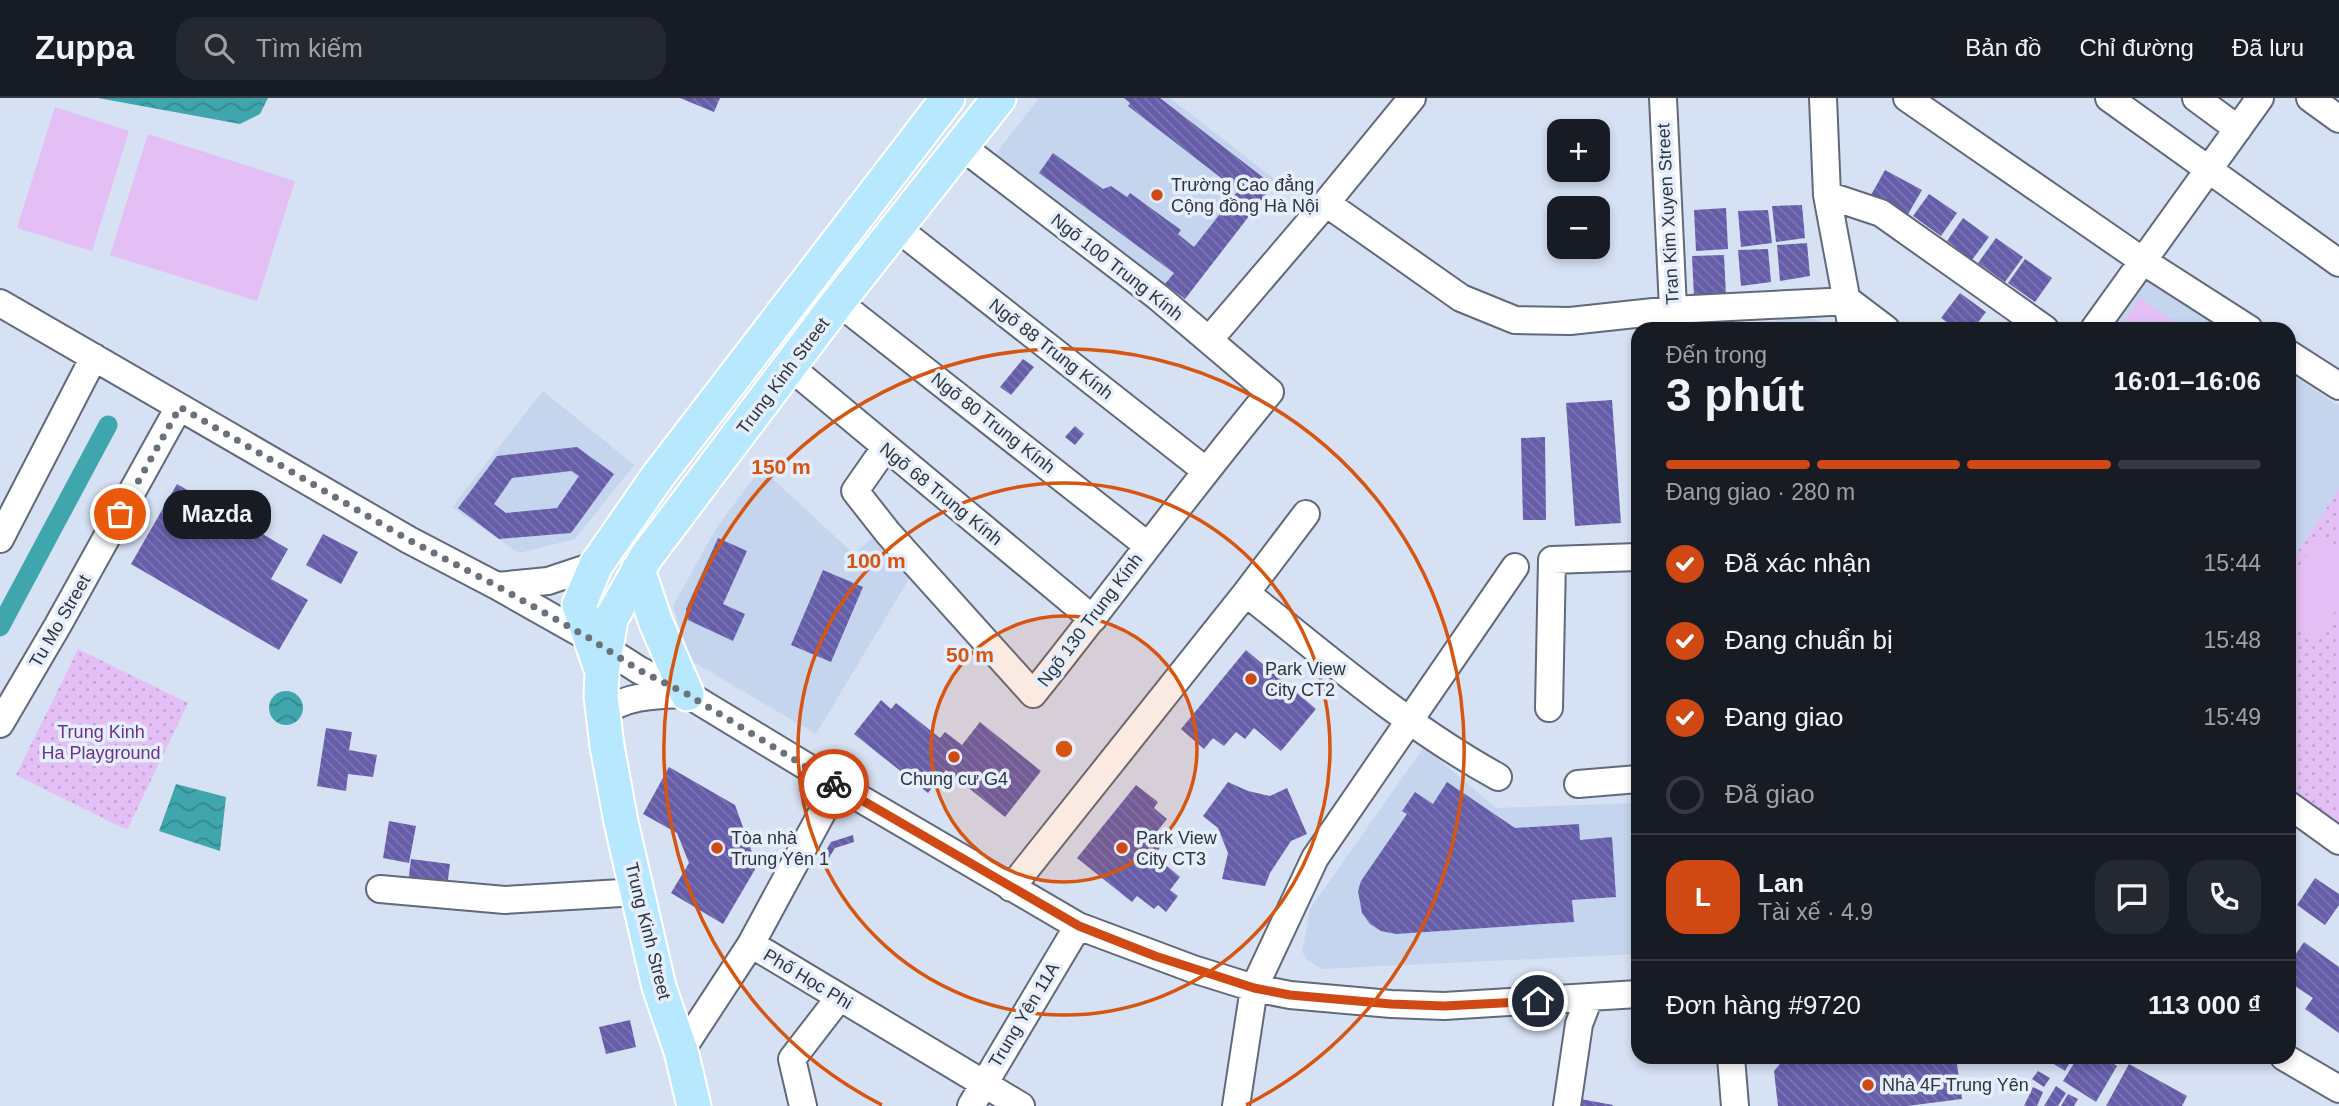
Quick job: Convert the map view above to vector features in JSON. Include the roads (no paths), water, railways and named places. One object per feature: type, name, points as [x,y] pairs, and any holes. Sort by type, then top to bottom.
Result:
[{"type":"main road","name":"Trung Kinh Street","points":[[694,1106],[681,1051],[659,987],[621,822],[602,715],[599,652],[579,605],[596,565],[674,454],[948,98]]},
{"type":"main road","name":"Trung Kinh Street","points":[[599,652],[611,619],[638,570],[838,302],[999,98]]},
{"type":"main road","points":[[638,570],[656,623],[687,694]]},
{"type":"street","points":[[1209,340],[1412,98]]},
{"type":"street","name":"Tran Kim Xuyen Street","points":[[1663,98],[1673,320]]},
{"type":"street","points":[[1823,98],[1827,195],[1851,322]]},
{"type":"street","points":[[1907,98],[2143,261],[2238,322]]},
{"type":"street","points":[[2109,98],[2339,263]]},
{"type":"street","points":[[2196,98],[2238,129]]},
{"type":"street","points":[[2099,322],[2260,98]]},
{"type":"street","points":[[2310,98],[2339,119]]},
{"type":"street","name":"Ngõ 100 Trung Kính","points":[[961,146],[1158,297],[1270,392]]},
{"type":"street","points":[[1827,195],[1881,213],[2035,322]]},
{"type":"street","points":[[1326,203],[1461,298],[1515,320],[1673,320],[1849,301],[1877,322]]},
{"type":"street","name":"Ngõ 88 Trung Kính","points":[[897,228],[1205,470]]},
{"type":"street","name":"Ngõ 80 Trung Kính","points":[[838,302],[1147,545]]},
{"type":"street","points":[[0,303],[409,540],[497,586],[599,652],[687,694],[1079,926],[1136,949],[1254,988],[1290,995],[1444,1006],[1631,995]]},
{"type":"street","points":[[0,539],[94,357]]},
{"type":"street","points":[[2296,358],[2339,386]]},
{"type":"street","name":"Ngõ 68 Trung Kính","points":[[790,367],[1093,619]]},
{"type":"street","name":"Ngõ 130 Trung Kính","points":[[886,448],[855,491],[888,533],[1033,694],[1205,470],[1270,392]]},
{"type":"street","name":"Tu Mo Street","points":[[0,724],[180,407]]},
{"type":"street","points":[[1011,888],[1306,514]]},
{"type":"street","points":[[1549,708],[1552,560],[1631,557]]},
{"type":"street","points":[[497,586],[548,581],[596,565]]},
{"type":"street","points":[[1236,1106],[1254,988],[1315,858],[1515,567]]},
{"type":"street","points":[[1246,593],[1408,722],[1452,752],[1498,777]]},
{"type":"street","points":[[602,715],[619,703],[661,695],[687,694]]},
{"type":"street","points":[[1578,784],[1631,780]]},
{"type":"street","name":"Phố Học Phi","points":[[837,785],[751,944],[839,999],[978,1095],[1021,1106]]},
{"type":"street","points":[[2296,810],[2339,841]]},
{"type":"street","points":[[380,889],[505,900],[638,892]]},
{"type":"street","name":"Trung Yên 11A","points":[[978,1095],[1079,926]]},
{"type":"street","points":[[681,1051],[751,944]]},
{"type":"street","points":[[1567,1106],[1579,1024],[1589,998]]},
{"type":"street","points":[[803,1106],[792,1059],[839,999]]},
{"type":"street","points":[[1732,1064],[1735,1106]]},
{"type":"street","points":[[2296,1064],[2339,1089]]},
{"type":"water","points":[[98,98],[268,98],[260,114],[240,124]]},
{"type":"water","points":[[286,691],[298,696],[303,708],[298,720],[286,725],[274,720],[269,708],[274,696]]},
{"type":"water","points":[[176,784],[226,797],[220,851],[159,831]]},
{"type":"waterway","points":[[0,627],[108,425]]},
{"type":"place","name":"Trường Cao đẳng Cộng đồng Hà Nội","points":[[1157,195]]},
{"type":"place","name":"Mazda","points":[[120,514]]},
{"type":"place","name":"Park View City CT2","points":[[1251,679]]},
{"type":"place","name":"Chung cư G4","points":[[954,757]]},
{"type":"place","name":"Tòa nhà Trung Yên 1","points":[[717,848]]},
{"type":"place","name":"Park View City CT3","points":[[1122,848]]},
{"type":"place","name":"Nhà 4F Trung Yên","points":[[1868,1085]]},
{"type":"park label","name":"Trung Kinh Ha Playground","points":[[101,742]]}]
